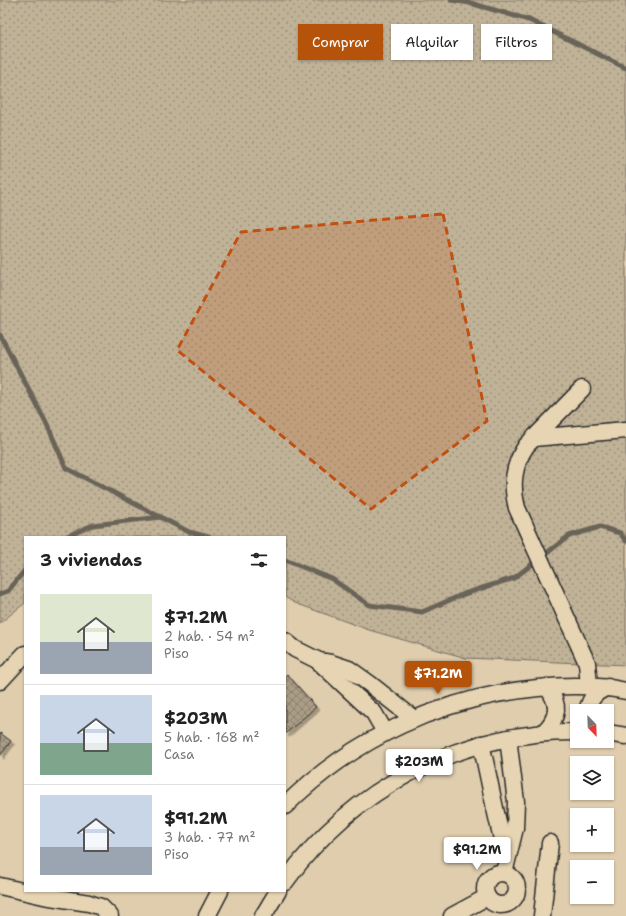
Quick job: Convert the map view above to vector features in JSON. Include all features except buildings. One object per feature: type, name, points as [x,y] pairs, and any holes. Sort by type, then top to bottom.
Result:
[{"type":"street","points":[[582,389],[533,438],[520,455],[514,475],[514,498],[587,663],[589,686]]},
{"type":"street","points":[[533,438],[626,430]]},
{"type":"street","points":[[286,642],[317,660],[374,713],[385,732]]},
{"type":"street","points":[[0,681],[24,655]]},
{"type":"street","points":[[317,660],[331,663],[349,670],[370,684],[414,719]]},
{"type":"street","points":[[286,805],[333,765],[385,732],[414,719],[459,703],[493,694],[547,687],[589,686],[608,687],[626,691]]},
{"type":"street","points":[[544,732],[551,725],[556,716],[554,695],[547,687]]},
{"type":"street","points":[[589,704],[590,700],[597,692],[608,687]]},
{"type":"street","points":[[286,881],[313,847],[333,826],[354,808],[402,776],[454,752],[481,744],[544,732],[570,732]]},
{"type":"street","points":[[614,734],[626,736]]},
{"type":"street","points":[[481,744],[506,866],[509,875],[514,879],[517,888],[514,898],[507,910],[495,904],[487,896],[485,891],[486,883],[489,878],[506,866],[515,828],[516,802],[508,738]]},
{"type":"street","points":[[542,916],[550,843]]},
{"type":"street","points":[[0,886],[24,891]]},
{"type":"street","points":[[26,892],[89,903],[101,907],[110,916]]},
{"type":"street","points":[[207,916],[219,892]]},
{"type":"street","points":[[263,916],[277,892]]},
{"type":"street","points":[[452,916],[487,896]]},
{"type":"highlighted area","points":[[443,214],[487,421],[371,509],[177,350],[241,232]]},
{"type":"shaded area","points":[[0,0],[626,0],[626,665],[466,658],[369,630],[295,603],[286,598],[286,536],[24,536],[24,604],[0,623]]},
{"type":"waterway","points":[[451,0],[470,3],[529,20],[626,68]]},
{"type":"waterway","points":[[0,335],[46,422],[66,468],[189,532],[205,536]]},
{"type":"waterway","points":[[67,536],[93,525],[161,517]]},
{"type":"waterway","points":[[286,560],[332,579],[369,605],[422,612],[464,594],[514,578],[569,536],[600,527],[620,533],[626,541]]},
{"type":"waterway","points":[[0,594],[8,591],[24,571]]}]
